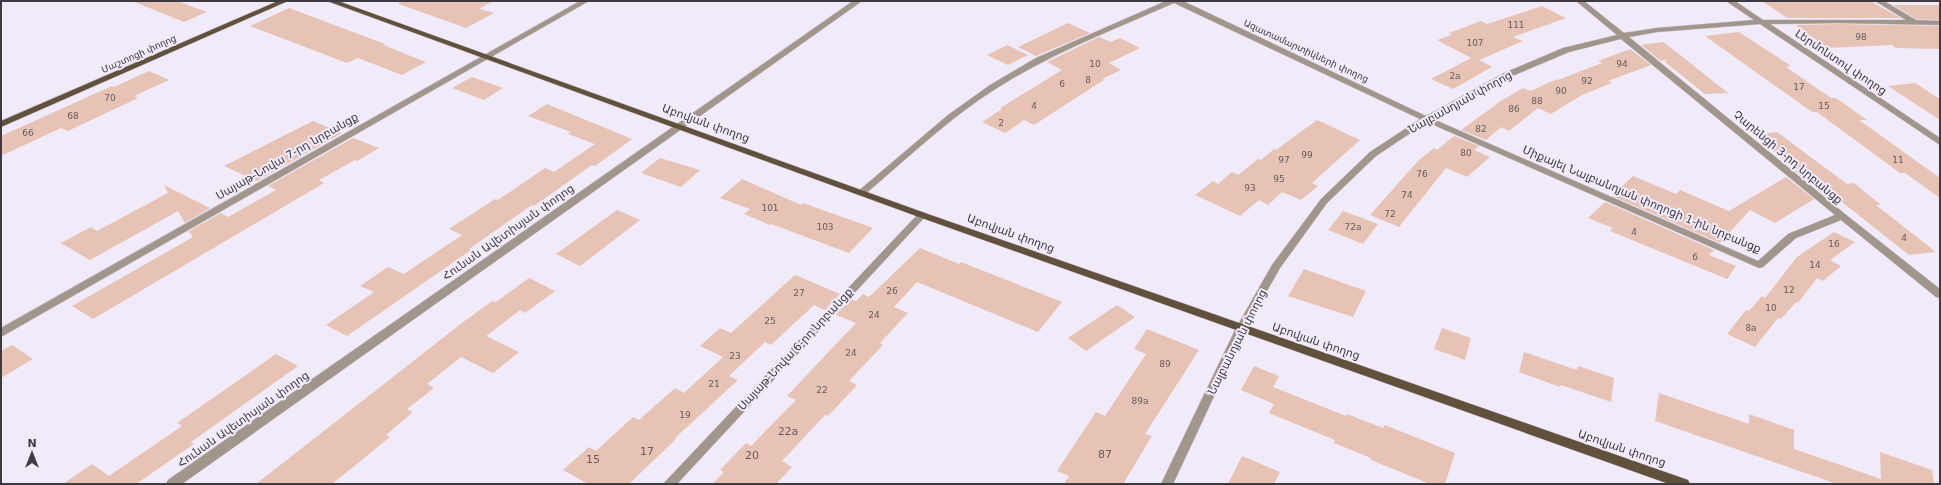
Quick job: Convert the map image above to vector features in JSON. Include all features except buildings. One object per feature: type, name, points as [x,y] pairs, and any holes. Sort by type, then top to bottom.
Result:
[{"type":"main road","name":"Մաշտոցի փողոց","points":[[1,124],[284,1]]},
{"type":"main road","name":"Աբովյան փողոց","points":[[331,1],[922,215],[1684,484]]},
{"type":"street","name":"Սայաթ-Նովա 7-րդ նրբանցք","points":[[1,333],[585,1]]},
{"type":"street","name":"Հունան Ավետիսյան փողոց","points":[[172,484],[858,1]]},
{"type":"street","points":[[861,193],[951,116],[993,87],[1039,60],[1172,1]]},
{"type":"street","name":"Ազատամարտիկների փողոց","points":[[1177,1],[1426,119]]},
{"type":"street","name":"Չարենցի 3-րդ նրբանցք","points":[[1580,1],[1842,216],[1940,294]]},
{"type":"street","name":"Լերմոնտով փողոց","points":[[1730,1],[1940,142]]},
{"type":"street","points":[[1879,1],[1915,22]]},
{"type":"street","name":"Նալբանդյան փողոց","points":[[1167,484],[1241,328],[1276,267],[1324,202],[1373,154],[1426,119],[1507,75],[1566,50],[1623,36],[1657,30],[1761,22],[1940,23]]},
{"type":"street","name":"Միքայել Նալբանդյան փողոցի 1-ին նրբանցք","points":[[1426,119],[1759,265],[1792,236],[1842,216]]},
{"type":"street","name":"Սայաթ-Նովա 6-րդ նրբանցք","points":[[669,484],[922,215]]}]
